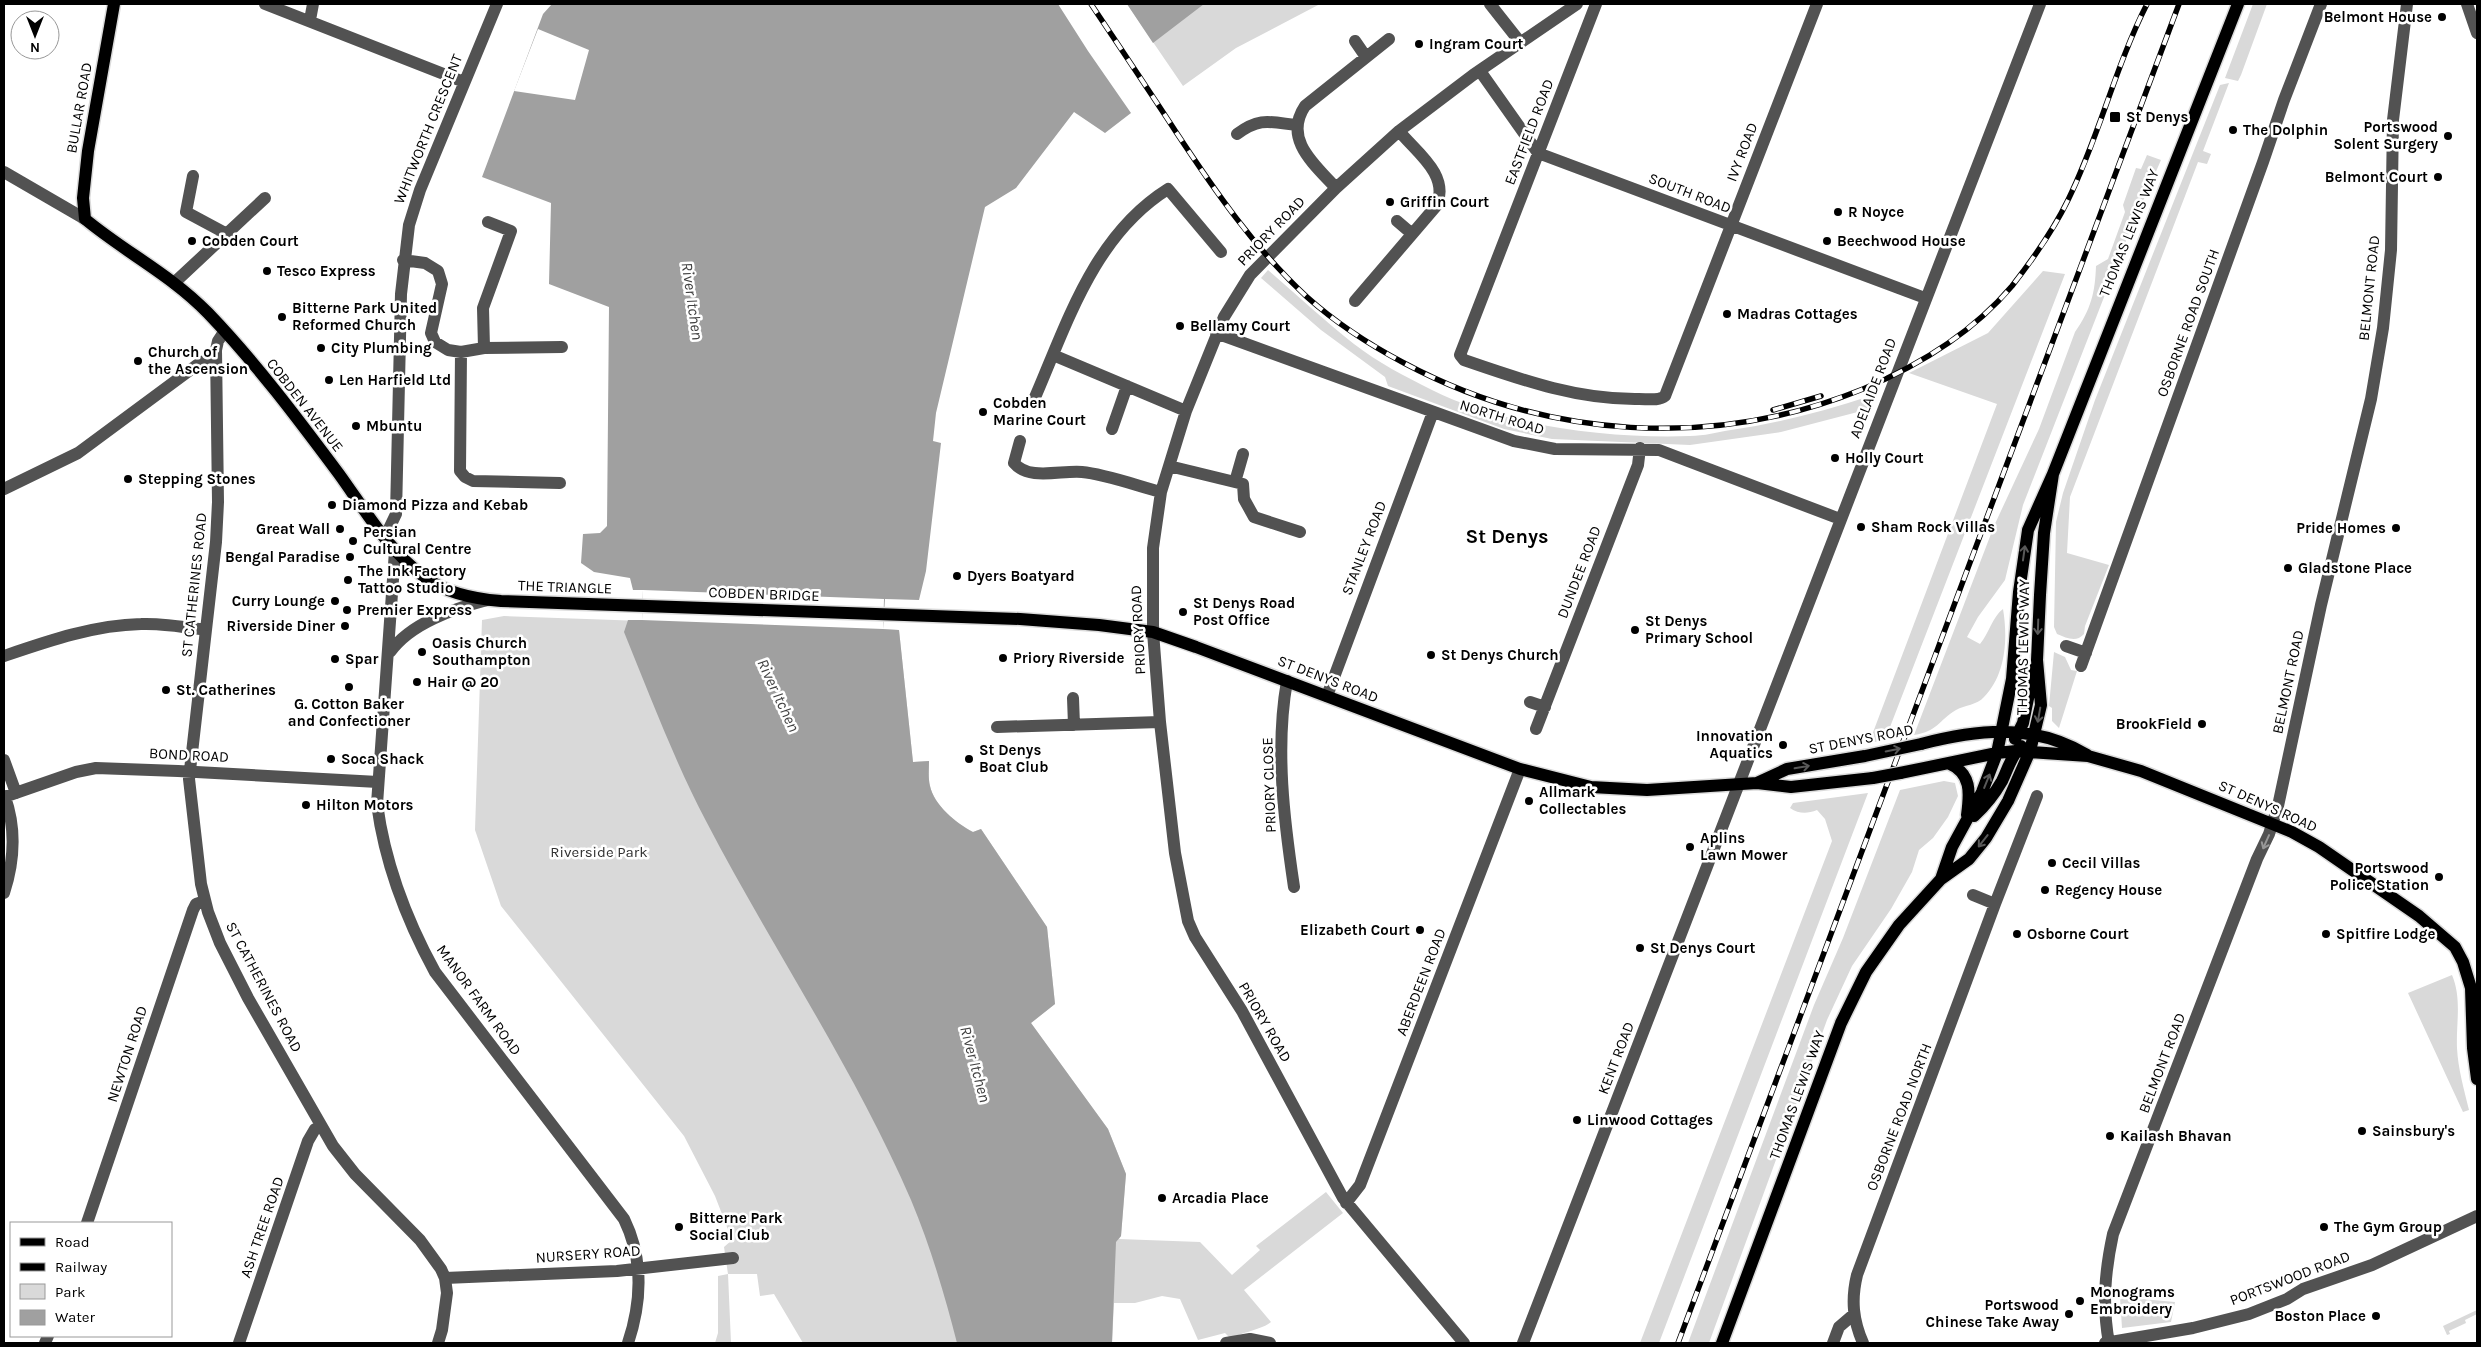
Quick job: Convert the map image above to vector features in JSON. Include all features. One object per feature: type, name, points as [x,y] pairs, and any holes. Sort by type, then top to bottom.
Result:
[{"type":"main road","name":"BULLAR ROAD","points":[[85,219],[83,198],[87,158],[114,4]]},
{"type":"main road","name":"THOMAS LEWIS WAY","points":[[1941,879],[1952,847],[1982,792],[1997,752],[2002,732],[2012,679],[2021,576],[2028,530],[2053,474],[2238,4]]},
{"type":"main road","name":"COBDEN AVENUE","points":[[85,219],[194,299],[297,418],[395,551]]},
{"type":"main road","name":"THOMAS LEWIS WAY","points":[[1722,1343],[1841,1023],[1881,948],[1899,925],[1941,879],[1969,859],[1994,825],[2015,786],[2030,751],[2041,704],[2037,660],[2042,561],[2053,474]]},
{"type":"main road","name":"THE TRIANGLE","points":[[395,551],[417,572],[440,587],[487,600],[643,606]]},
{"type":"main road","name":"COBDEN BRIDGE","points":[[643,606],[884,614]]},
{"type":"main road","name":"ST DENYS ROAD","points":[[884,614],[1020,619],[1099,625],[1153,632],[1520,769],[1591,787],[1621,790],[1757,783],[1791,787],[1873,778],[1997,752],[2016,751],[2088,756],[2141,771],[2273,824],[2319,847],[2442,935],[2455,948],[2474,986],[2472,1024],[2477,1079]]},
{"type":"main road","points":[[1997,752],[2012,742],[2019,734],[2037,660]]},
{"type":"main road","name":"ST DENYS ROAD","points":[[1757,783],[1787,769],[1865,756],[1983,732],[2035,735],[2061,741],[2088,756]]},
{"type":"main road","points":[[1965,825],[1986,804],[2000,784],[2016,751],[2035,735]]},
{"type":"main road","points":[[1948,763],[1961,771],[1969,785],[1965,825]]},
{"type":"street","points":[[266,4],[464,82]]},
{"type":"street","points":[[310,20],[313,4]]},
{"type":"street","name":"WHITWORTH CRESCENT","points":[[385,537],[395,520],[397,506],[403,260],[409,225],[420,190],[497,4]]},
{"type":"street","points":[[1490,4],[1520,42]]},
{"type":"street","name":"PRIORY ROAD","points":[[1464,1343],[1346,1203],[1311,1142],[1242,1010],[1195,937],[1188,921],[1175,853],[1160,722],[1153,632],[1153,548],[1161,492],[1186,411],[1216,333],[1233,300],[1250,275],[1336,188],[1398,131],[1520,42],[1577,4]]},
{"type":"street","name":"EASTFIELD ROAD","points":[[1596,4],[1460,355],[1464,360],[1558,390],[1633,399],[1659,399],[1665,396]]},
{"type":"street","name":"IVY ROAD","points":[[1665,396],[1818,4]]},
{"type":"street","name":"ADELAIDE ROAD","points":[[1739,785],[1925,298],[2040,4]]},
{"type":"street","name":"OSBORNE ROAD SOUTH","points":[[2081,666],[2284,100],[2321,4]]},
{"type":"street","name":"BELMONT ROAD","points":[[2109,1343],[2104,1317],[2104,1287],[2114,1234],[2257,859],[2273,824],[2321,605],[2371,399],[2383,328],[2391,250],[2393,120],[2407,4]]},
{"type":"street","points":[[2467,4],[2477,33]]},
{"type":"street","points":[[1336,188],[1299,142],[1296,125],[1305,106],[1389,39]]},
{"type":"street","points":[[1355,42],[1366,57]]},
{"type":"street","points":[[1480,71],[1538,153]]},
{"type":"street","points":[[1238,134],[1255,122],[1263,121],[1296,125]]},
{"type":"street","points":[[1355,301],[1411,233],[1437,205],[1441,188],[1434,170],[1398,131]]},
{"type":"street","name":"SOUTH ROAD","points":[[1538,153],[1925,298]]},
{"type":"street","name":"COBDEN AVENUE","points":[[4,172],[85,219]]},
{"type":"street","points":[[193,176],[186,212],[226,234]]},
{"type":"street","points":[[1033,402],[1082,288],[1107,246],[1134,215],[1168,188],[1221,252]]},
{"type":"street","points":[[174,283],[265,198]]},
{"type":"street","points":[[1397,221],[1411,233]]},
{"type":"street","points":[[484,348],[483,308],[511,231],[488,222]]},
{"type":"street","points":[[403,260],[425,264],[438,271],[442,284],[431,333],[435,342],[448,350],[461,352],[484,348],[562,347]]},
{"type":"street","name":"ST CATHERINES ROAD","points":[[224,332],[218,341],[216,358],[218,502],[215,554],[190,771],[192,810],[205,901],[220,943],[320,1126],[355,1174],[429,1251],[445,1278]]},
{"type":"street","name":"NORTH ROAD","points":[[1216,333],[1514,441],[1555,449],[1640,448],[1660,450],[1840,519]]},
{"type":"street","points":[[461,352],[460,471],[465,477],[473,481],[560,483]]},
{"type":"street","points":[[1053,355],[1186,411]]},
{"type":"street","points":[[4,490],[78,453],[201,362],[216,358]]},
{"type":"street","points":[[1112,430],[1127,386]]},
{"type":"street","name":"STANLEY ROAD","points":[[1327,696],[1433,412]]},
{"type":"street","points":[[1020,441],[1014,463],[1020,469],[1039,473],[1082,472],[1161,492]]},
{"type":"street","name":"DUNDEE ROAD","points":[[1536,729],[1638,465],[1640,448]]},
{"type":"street","points":[[1235,482],[1243,454]]},
{"type":"street","points":[[1169,466],[1242,484],[1244,499],[1254,517],[1300,532]]},
{"type":"street","name":"MANOR FARM ROAD","points":[[395,551],[389,625],[390,652],[386,663],[378,782],[380,829],[396,885],[416,937],[435,972],[617,1209],[629,1230],[639,1267],[639,1299],[628,1343]]},
{"type":"street","name":"THE TRIANGLE","points":[[390,652],[408,634],[435,619],[458,608],[487,600]]},
{"type":"street","points":[[4,656],[55,639],[126,625],[154,624],[206,630]]},
{"type":"street","points":[[2066,646],[2086,653]]},
{"type":"street","name":"PRIORY CLOSE","points":[[1287,681],[1282,740],[1283,793],[1294,887]]},
{"type":"street","points":[[1073,698],[1074,725]]},
{"type":"street","points":[[1530,702],[1545,708]]},
{"type":"street","points":[[997,727],[1160,722]]},
{"type":"street","points":[[4,760],[13,856],[4,892]]},
{"type":"street","name":"BOND ROAD","points":[[8,796],[92,768],[190,771],[378,782]]},
{"type":"street","name":"ABERDEEN ROAD","points":[[1346,1203],[1360,1185],[1520,769]]},
{"type":"street","name":"KENT ROAD","points":[[1523,1343],[1739,785]]},
{"type":"street","name":"OSBORNE ROAD NORTH","points":[[1863,1343],[1853,1315],[1853,1296],[1857,1275],[1995,904],[2038,796]]},
{"type":"street","points":[[1973,895],[1995,904]]},
{"type":"street","name":"NEWTON ROAD","points":[[87,1222],[193,910],[196,904],[205,901]]},
{"type":"street","name":"ASH TREE ROAD","points":[[239,1343],[308,1141],[315,1129],[320,1126]]},
{"type":"street","name":"PORTSWOOD ROAD","points":[[2105,1343],[2193,1328],[2249,1314],[2287,1299],[2303,1289],[2372,1265],[2477,1216]]},
{"type":"street","name":"NURSERY ROAD","points":[[445,1278],[611,1271],[733,1258]]},
{"type":"street","points":[[438,1343],[445,1314],[447,1293],[445,1278]]},
{"type":"street","points":[[1833,1343],[1840,1327],[1853,1315]]},
{"type":"street","points":[[1226,1343],[1250,1339],[1270,1343]]},
{"type":"green space","points":[[1127,4],[1320,4],[1236,48],[1183,86]]},
{"type":"green space","points":[[2253,4],[2267,4],[2238,81],[2225,78]]},
{"type":"green space","points":[[2229,83],[2203,151],[2211,154],[2207,164],[2198,162],[2070,497],[2067,553],[2109,565],[2085,626],[2084,634],[2075,639],[2068,638],[2057,634],[2054,627],[2056,522],[2063,493],[2095,400],[2220,85]]},
{"type":"green space","points":[[2147,155],[2161,160],[2129,233],[2023,505],[2005,580],[1978,617],[1967,637],[1980,644],[1996,616],[2003,609],[2005,620],[2004,656],[1997,678],[1981,700],[1956,710],[1928,731],[1914,735],[1994,526],[2039,429],[2075,332],[2085,316],[2095,284],[2096,266],[2108,259],[2125,212],[2123,205],[2136,168],[2141,169]]},
{"type":"green space","points":[[1268,270],[1343,335],[1382,363],[1432,390],[1460,402],[1491,413],[1524,421],[1558,428],[1626,435],[1695,436],[1819,412],[1870,396],[1873,408],[1781,432],[1690,445],[1552,439],[1504,429],[1388,386],[1385,377],[1321,330],[1261,278]]},
{"type":"green space","points":[[2043,271],[2065,274],[1885,740],[1869,743],[1997,404],[1909,373],[1988,333]]},
{"type":"green space","name":"Riverside Park","points":[[504,616],[899,630],[913,762],[929,761],[929,783],[936,800],[947,813],[966,828],[973,832],[981,829],[1047,927],[1055,1004],[1031,1023],[1108,1129],[1126,1174],[1121,1236],[1119,1239],[1200,1242],[1232,1275],[1260,1250],[1256,1246],[1326,1192],[1343,1213],[1244,1290],[1271,1322],[1263,1327],[1230,1338],[1225,1333],[1198,1340],[1180,1299],[1162,1296],[1135,1303],[1114,1303],[1112,1343],[803,1343],[774,1294],[760,1296],[757,1274],[728,1274],[724,1247],[732,1240],[715,1196],[684,1136],[501,906],[475,830],[482,620]]},
{"type":"green space","points":[[2054,652],[2065,657],[2071,670],[2077,671],[2059,728],[2052,721],[2052,708],[2049,706]]},
{"type":"green space","points":[[1944,781],[1955,783],[1958,796],[1948,817],[1933,838],[1919,850],[1912,872],[1891,909],[1852,966],[1827,1020],[1709,1343],[1688,1343],[1814,1005],[1843,938],[1900,790]]},
{"type":"green space","points":[[1868,793],[1659,1343],[1640,1343],[1832,841],[1825,819],[1817,810],[1803,813],[1790,808],[1793,803]]},
{"type":"green space","points":[[2452,975],[2458,1002],[2458,1056],[2469,1110],[2463,1112],[2408,993]]},
{"type":"green space","points":[[728,1274],[731,1343],[715,1343],[718,1333],[718,1276]]},
{"type":"green space","points":[[2120,1297],[2175,1302],[2171,1322],[2122,1328]]},
{"type":"green space","points":[[2477,1310],[2477,1314],[2465,1320],[2466,1323],[2449,1331],[2450,1334],[2447,1335],[2443,1326]]},
{"type":"water","name":"River Itchen","points":[[552,4],[1058,4],[1131,113],[1105,133],[1074,112],[1016,188],[985,207],[936,413],[933,441],[941,443],[926,571],[919,600],[885,599],[883,629],[899,630],[913,762],[929,761],[929,783],[936,800],[947,813],[966,828],[973,832],[981,829],[1047,927],[1055,1004],[1031,1023],[1108,1129],[1126,1174],[1121,1236],[1116,1242],[1112,1343],[957,1343],[925,1235],[889,1151],[838,1056],[731,868],[683,775],[663,728],[624,632],[628,620],[642,620],[643,590],[633,590],[630,578],[594,572],[581,563],[583,534],[600,533],[607,526],[609,307],[549,284],[551,203],[482,177],[543,14]]},
{"type":"water","points":[[1127,4],[1204,4],[1153,43]]},
{"type":"pier","points":[[538,29],[589,50],[575,100],[514,91]]},
{"type":"pier","points":[[643,590],[884,599],[883,629],[642,620]]},
{"type":"railway","points":[[1091,4],[1191,154],[1237,219],[1288,279],[1341,325],[1404,363],[1458,388],[1515,408],[1572,421],[1630,427],[1689,428],[1748,421],[1806,409],[1863,389],[1904,370],[1944,346],[1997,303],[2028,266],[2056,223],[2089,152],[2126,52],[2147,4]]},
{"type":"railway","points":[[1678,1343],[2179,4]]},
{"type":"railway","points":[[1773,410],[1821,396]]},
{"type":"place","name":"Belmont House","points":[[2442,17]]},
{"type":"place","name":"Ingram Court","points":[[1419,44]]},
{"type":"place","name":"St Denys","points":[[2115,117]]},
{"type":"place","name":"The Dolphin","points":[[2233,130]]},
{"type":"place","name":"Portswood Solent Surgery","points":[[2448,136]]},
{"type":"place","name":"Belmont Court","points":[[2438,177]]},
{"type":"place","name":"Griffin Court","points":[[1390,202]]},
{"type":"place","name":"R Noyce","points":[[1838,212]]},
{"type":"place","name":"Cobden Court","points":[[192,241]]},
{"type":"place","name":"Beechwood House","points":[[1827,241]]},
{"type":"place","name":"Tesco Express","points":[[267,271]]},
{"type":"place","name":"Madras Cottages","points":[[1727,314]]},
{"type":"place","name":"Bitterne Park United Reformed Church","points":[[282,317]]},
{"type":"place","name":"Bellamy Court","points":[[1180,326]]},
{"type":"place","name":"City Plumbing","points":[[321,348]]},
{"type":"place","name":"Church of the Ascension","points":[[138,361]]},
{"type":"place","name":"Len Harfield Ltd","points":[[329,380]]},
{"type":"place","name":"Cobden Marine Court","points":[[983,412]]},
{"type":"place","name":"Mbuntu","points":[[356,426]]},
{"type":"place","name":"Holly Court","points":[[1835,458]]},
{"type":"place","name":"Stepping Stones","points":[[128,479]]},
{"type":"place","name":"Diamond Pizza and Kebab","points":[[332,505]]},
{"type":"place","name":"Sham Rock Villas","points":[[1861,527]]},
{"type":"place","name":"Pride Homes","points":[[2396,528]]},
{"type":"place","name":"Great Wall","points":[[340,529]]},
{"type":"place","name":"Persian Cultural Centre","points":[[353,541]]},
{"type":"place","name":"Bengal Paradise","points":[[350,557]]},
{"type":"place","name":"Gladstone Place","points":[[2288,568]]},
{"type":"place","name":"Dyers Boatyard","points":[[957,576]]},
{"type":"place","name":"The Ink Factory Tattoo Studio","points":[[348,580]]},
{"type":"place","name":"Curry Lounge","points":[[335,601]]},
{"type":"place","name":"Premier Express","points":[[347,610]]},
{"type":"place","name":"St Denys Road Post Office","points":[[1183,612]]},
{"type":"place","name":"Riverside Diner","points":[[345,626]]},
{"type":"place","name":"St Denys Primary School","points":[[1635,630]]},
{"type":"place","name":"Oasis Church Southampton","points":[[422,652]]},
{"type":"place","name":"St Denys Church","points":[[1431,655]]},
{"type":"place","name":"Priory Riverside","points":[[1003,658]]},
{"type":"place","name":"Spar","points":[[335,659]]},
{"type":"place","name":"Hair @ 20","points":[[417,682]]},
{"type":"place","name":"G. Cotton Baker and Confectioner","points":[[349,687]]},
{"type":"place","name":"St. Catherines","points":[[166,690]]},
{"type":"place","name":"BrookField","points":[[2202,724]]},
{"type":"place","name":"Innovation Aquatics","points":[[1783,745]]},
{"type":"place","name":"Soca Shack","points":[[331,759]]},
{"type":"place","name":"St Denys Boat Club","points":[[969,759]]},
{"type":"place","name":"Allmark Collectables","points":[[1529,801]]},
{"type":"place","name":"Hilton Motors","points":[[306,805]]},
{"type":"place","name":"Aplins Lawn Mower","points":[[1690,847]]},
{"type":"place","name":"Cecil Villas","points":[[2052,863]]},
{"type":"place","name":"Portswood Police Station","points":[[2439,877]]},
{"type":"place","name":"Regency House","points":[[2045,890]]},
{"type":"place","name":"Elizabeth Court","points":[[1420,930]]},
{"type":"place","name":"Osborne Court","points":[[2017,934]]},
{"type":"place","name":"Spitfire Lodge","points":[[2326,934]]},
{"type":"place","name":"St Denys Court","points":[[1640,948]]},
{"type":"place","name":"Linwood Cottages","points":[[1577,1120]]},
{"type":"place","name":"Sainsbury's","points":[[2362,1131]]},
{"type":"place","name":"Kailash Bhavan","points":[[2110,1136]]},
{"type":"place","name":"Arcadia Place","points":[[1162,1198]]},
{"type":"place","name":"Bitterne Park Social Club","points":[[679,1227]]},
{"type":"place","name":"The Gym Group","points":[[2324,1227]]},
{"type":"place","name":"Monograms Embroidery","points":[[2080,1301]]},
{"type":"place","name":"Portswood Chinese Take Away","points":[[2069,1314]]},
{"type":"place","name":"Boston Place","points":[[2376,1316]]},
{"type":"district","name":"St Denys","points":[[1507,536]]}]
